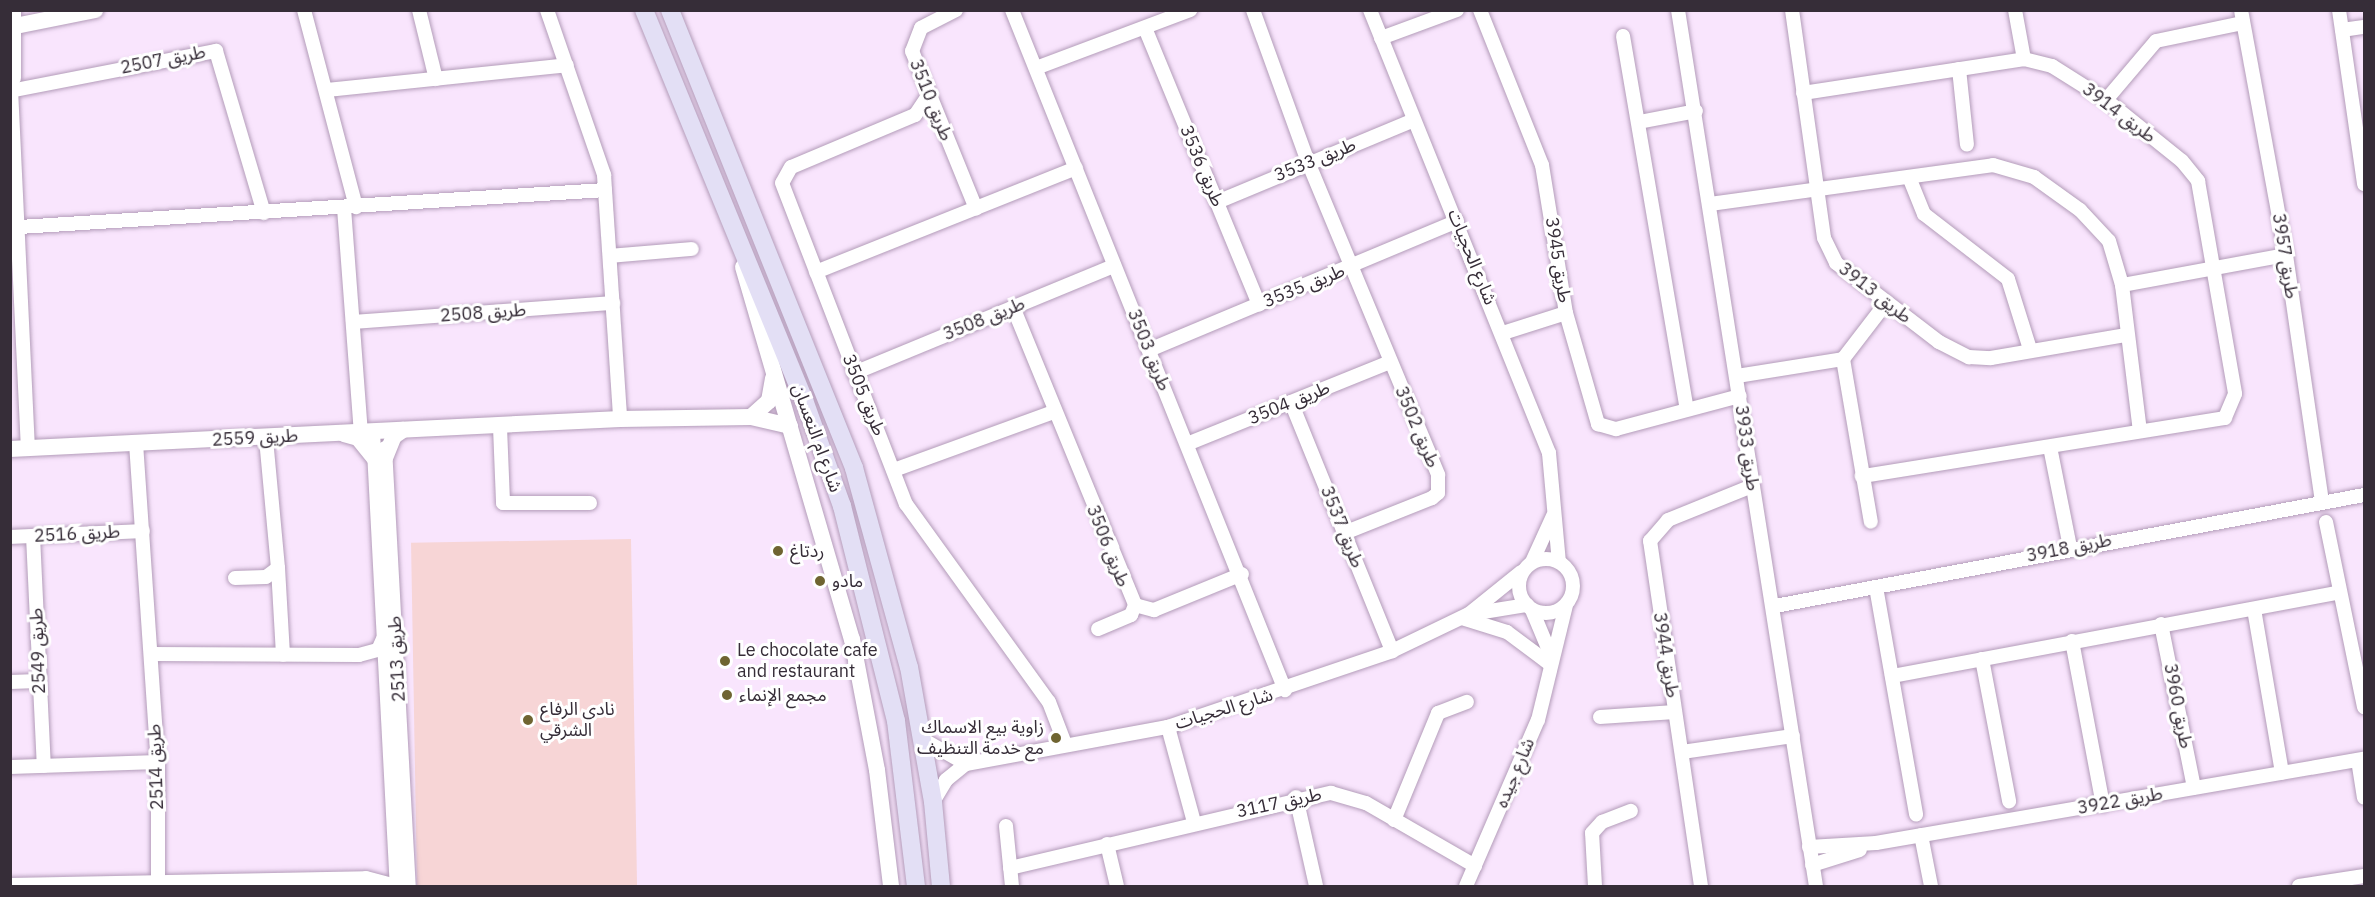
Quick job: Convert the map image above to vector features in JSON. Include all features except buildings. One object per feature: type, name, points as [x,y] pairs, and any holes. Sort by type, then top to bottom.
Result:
[{"type":"main road","name":"شارع ام النعسان","points":[[644,10],[804,400],[858,557],[896,722],[916,886]]},
{"type":"main road","name":"شارع ام النعسان","points":[[670,10],[854,468],[924,740],[941,886]]},
{"type":"street","points":[[28,448],[14,134],[14,22],[96,10]]},
{"type":"street","points":[[304,10],[327,90],[350,208]]},
{"type":"street","points":[[419,10],[436,79]]},
{"type":"street","points":[[546,10],[597,147],[605,190],[620,419]]},
{"type":"street","name":"طريق 3510","points":[[956,10],[921,28],[912,44],[928,96],[976,209]]},
{"type":"street","name":"طريق 3503","points":[[1012,10],[1114,266],[1242,574],[1285,690]]},
{"type":"street","points":[[1036,68],[1190,10]]},
{"type":"street","points":[[1253,10],[1308,162],[1351,267]]},
{"type":"street","name":"شارع الحجيات","points":[[1370,10],[1458,221],[1548,453],[1556,508],[1559,562]]},
{"type":"street","points":[[1381,38],[1456,10]]},
{"type":"street","name":"طريق 3945","points":[[1480,10],[1542,165],[1566,313],[1598,424],[1616,429],[1686,406],[1740,396]]},
{"type":"street","name":"طريق 3913","points":[[1792,10],[1816,188],[1828,252],[1886,303],[1959,354],[1991,358],[2030,349],[2125,335]]},
{"type":"street","points":[[2015,10],[2024,59]]},
{"type":"street","points":[[2339,10],[2364,184]]},
{"type":"street","name":"طريق 3933","points":[[1678,11],[1696,111],[1752,486],[1775,606],[1792,736],[1816,886]]},
{"type":"street","points":[[2106,100],[2156,41],[2242,17]]},
{"type":"street","name":"طريق 3957","points":[[2242,17],[2286,255],[2322,502]]},
{"type":"street","points":[[2342,30],[2364,27]]},
{"type":"street","name":"طريق 3536","points":[[1145,28],[1260,304]]},
{"type":"street","points":[[1623,36],[1686,406]]},
{"type":"street","name":"طريق 2507","points":[[14,86],[216,51],[264,213]]},
{"type":"street","name":"طريق 3914","points":[[1803,93],[2024,59],[2052,66],[2106,100],[2194,173],[2204,197],[2233,406],[2225,418],[2140,431]]},
{"type":"street","points":[[327,90],[567,65]]},
{"type":"street","points":[[10,68],[14,86]]},
{"type":"street","points":[[1959,69],[1967,145]]},
{"type":"street","name":"طريق 3505","points":[[928,96],[915,116],[784,173],[783,189],[854,372],[922,532],[1034,680],[1065,744]]},
{"type":"street","points":[[1639,122],[1696,111]]},
{"type":"street","name":"طريق 3533","points":[[1217,202],[1308,162],[1414,120]]},
{"type":"street","points":[[1710,204],[1993,165],[2025,173],[2098,227],[2122,285],[2125,335],[2140,431],[1862,476]]},
{"type":"street","points":[[816,272],[1076,168]]},
{"type":"street","points":[[1909,177],[1916,202],[1929,220],[2008,279],[2030,349]]},
{"type":"street","points":[[19,227],[350,208],[605,190]]},
{"type":"street","name":"طريق 2513","points":[[350,208],[352,322],[380,458],[390,656],[409,886]]},
{"type":"street","name":"طريق 3535","points":[[1149,350],[1458,221]]},
{"type":"street","points":[[740,245],[773,377],[790,426],[852,639],[878,770],[891,886]]},
{"type":"street","points":[[610,256],[692,249]]},
{"type":"street","points":[[2122,285],[2286,255]]},
{"type":"street","name":"طريق 3508","points":[[854,372],[1114,266]]},
{"type":"street","name":"طريق 3502","points":[[1344,533],[1438,493],[1438,475],[1351,267]]},
{"type":"street","name":"طريق 2508","points":[[352,322],[613,303]]},
{"type":"street","points":[[1737,376],[1844,359],[1886,303]]},
{"type":"street","name":"طريق 3506","points":[[1013,307],[1053,412],[1135,605],[1154,610],[1242,574]]},
{"type":"street","points":[[1503,333],[1566,313]]},
{"type":"street","points":[[1844,359],[1871,522]]},
{"type":"street","name":"طريق 3504","points":[[1187,444],[1390,362]]},
{"type":"street","points":[[751,417],[769,401],[773,377]]},
{"type":"street","name":"طريق 3537","points":[[1292,402],[1392,651]]},
{"type":"street","points":[[894,470],[1053,412]]},
{"type":"street","name":"طريق 2559","points":[[10,449],[500,427],[620,419],[751,417],[790,426]]},
{"type":"street","points":[[500,427],[503,503],[590,503]]},
{"type":"street","points":[[340,433],[358,438],[380,458],[394,436],[403,430]]},
{"type":"street","points":[[266,438],[278,568],[283,655]]},
{"type":"street","name":"طريق 2514","points":[[136,443],[158,762],[158,881]]},
{"type":"street","points":[[2050,447],[2070,548]]},
{"type":"street","name":"طريق 2513","points":[[380,458],[384,637],[390,656],[386,674],[396,886]]},
{"type":"street","name":"طريق 3944","points":[[1701,886],[1650,541],[1668,520],[1752,486]]},
{"type":"street","name":"طريق 3918","points":[[1775,606],[2070,548],[2364,495]]},
{"type":"street","points":[[1550,659],[1529,608],[1519,593],[1526,567],[1556,508]]},
{"type":"street","points":[[2326,522],[2364,707]]},
{"type":"street","name":"طريق 2516","points":[[10,537],[143,531]]},
{"type":"street","name":"طريق 2549","points":[[33,536],[38,681],[44,766]]},
{"type":"street","points":[[1559,562],[1572,579],[1566,605],[1553,612],[1529,608],[1466,616],[1526,567],[1559,562]]},
{"type":"street","points":[[235,578],[266,577],[278,568]]},
{"type":"street","points":[[1876,587],[1916,815]]},
{"type":"street","points":[[1892,676],[2339,592]]},
{"type":"street","points":[[1098,629],[1131,615],[1135,605]]},
{"type":"street","name":"شارع جيده","points":[[1466,886],[1538,720],[1550,659],[1566,605]]},
{"type":"street","points":[[2254,609],[2282,773]]},
{"type":"street","points":[[1466,616],[1507,632],[1550,659]]},
{"type":"street","name":"شارع الحجيات","points":[[966,764],[1065,744],[1168,727],[1285,690],[1392,651],[1466,616]]},
{"type":"street","name":"طريق 3960","points":[[2161,624],[2194,788]]},
{"type":"street","points":[[151,654],[359,655],[378,650],[384,637]]},
{"type":"street","points":[[2072,641],[2103,804]]},
{"type":"street","points":[[359,655],[386,674]]},
{"type":"street","points":[[1982,658],[2009,801]]},
{"type":"street","points":[[10,682],[38,681]]},
{"type":"street","points":[[1394,820],[1438,713],[1467,702]]},
{"type":"street","points":[[1600,717],[1675,712]]},
{"type":"street","points":[[1168,727],[1194,822]]},
{"type":"street","points":[[1682,752],[1792,736]]},
{"type":"street","points":[[924,740],[966,764],[946,780],[933,802]]},
{"type":"street","points":[[2361,760],[2364,798]]},
{"type":"street","name":"طريق 3922","points":[[1809,847],[1876,843],[1921,836],[2361,760]]},
{"type":"street","points":[[10,767],[158,762]]},
{"type":"street","name":"طريق 3117","points":[[1010,868],[1296,797],[1343,795],[1394,820],[1475,866]]},
{"type":"street","points":[[1296,797],[1316,886]]},
{"type":"street","points":[[1595,886],[1592,833],[1602,822],[1631,811]]},
{"type":"street","points":[[1006,826],[1012,886]]},
{"type":"street","points":[[1921,836],[1931,886]]},
{"type":"street","name":"طريق 3922","points":[[1812,865],[1876,843]]},
{"type":"street","points":[[1107,844],[1117,886]]},
{"type":"street","points":[[2299,886],[2364,876]]},
{"type":"street","points":[[10,885],[158,881],[196,885],[291,884],[372,878],[396,886]]},
{"type":"shaded area","name":"نادي الرفاع الشرقي","points":[[631,539],[637,886],[417,886],[411,543]]},
{"type":"place","name":"ردتاغ","points":[[778,551]]},
{"type":"place","name":"مادو","points":[[820,581]]},
{"type":"place","name":"Le chocolate cafe and restaurant","points":[[725,661]]},
{"type":"place","name":"مجمع الإنماء","points":[[727,695]]},
{"type":"place","name":"نادي الرفاع الشرقي","points":[[528,720]]},
{"type":"place","name":"زاوية بيع الاسماك مع خدمة التنظيف","points":[[1056,738]]}]
